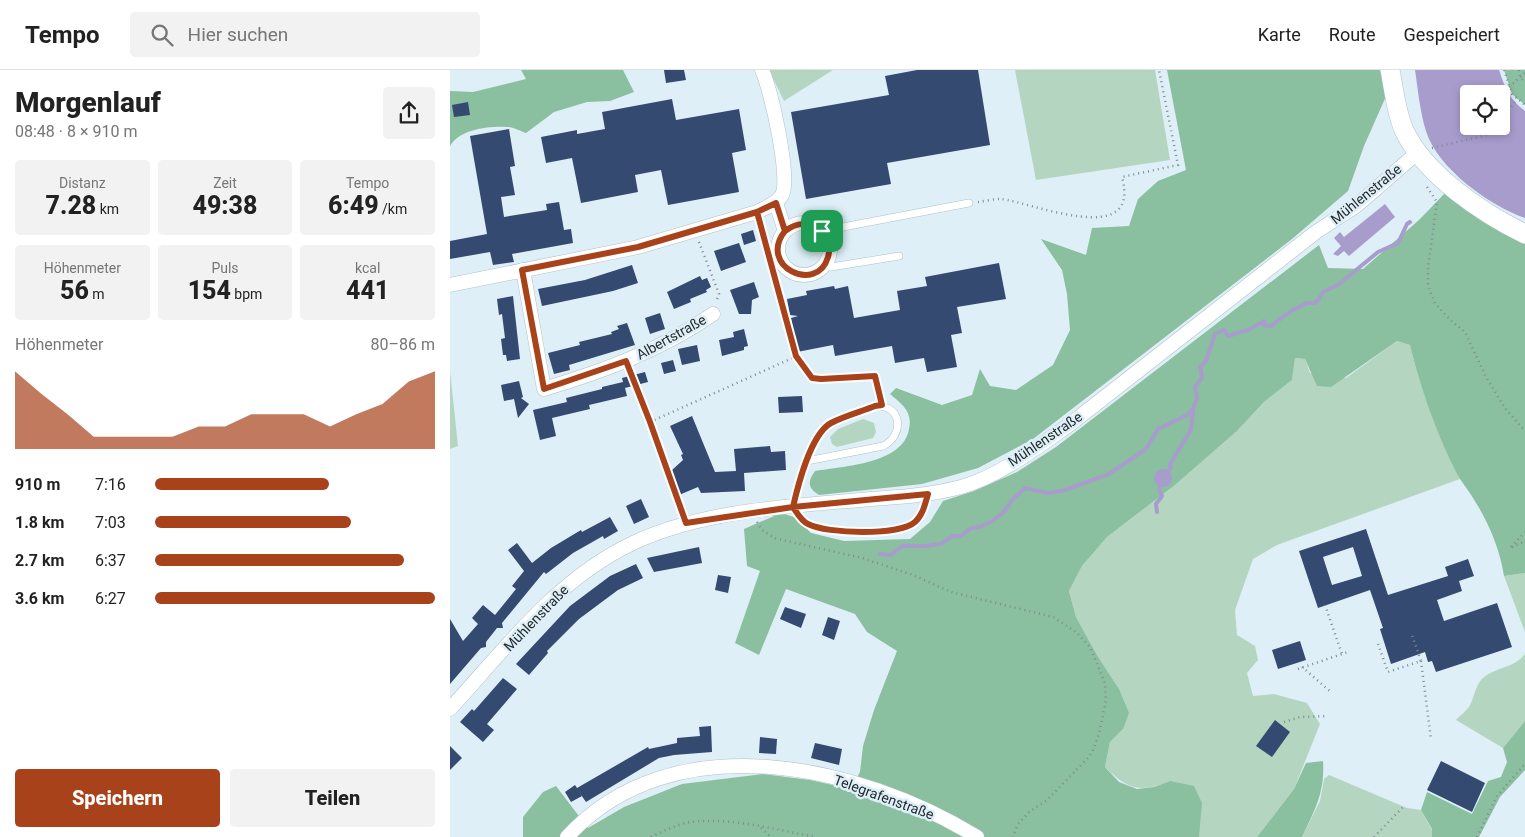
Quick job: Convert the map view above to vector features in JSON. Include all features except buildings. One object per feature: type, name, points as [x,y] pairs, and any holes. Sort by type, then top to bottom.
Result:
[{"type":"main road","points":[[1390,70],[1401,123],[1425,150],[1438,176],[1492,216],[1525,234]]},
{"type":"street","points":[[450,285],[638,247],[757,212],[776,203],[781,196],[786,180],[771,98],[762,70]]},
{"type":"street","name":"Mühlenstraße","points":[[450,708],[550,599],[599,562],[631,544],[686,523],[750,512],[928,494],[963,486],[1026,455],[1069,425],[1316,232],[1356,206],[1425,150]]},
{"type":"street","points":[[776,203],[785,231]]},
{"type":"street","points":[[807,224],[822,231],[829,246],[829,254],[824,266],[815,273],[804,275],[794,274],[787,269],[778,253],[779,241],[785,231],[795,225],[807,224]]},
{"type":"street","name":"Albertstraße","points":[[522,270],[544,389],[654,350],[713,314]]},
{"type":"street","name":"Telegrafenstraße","points":[[567,837],[608,801],[637,787],[681,772],[730,766],[802,771],[850,782],[934,814],[977,837]]},
{"type":"lane","points":[[822,231],[969,202]]},
{"type":"lane","points":[[824,266],[831,267],[899,256]]},
{"type":"lane","points":[[808,461],[883,446],[892,441],[898,430],[897,419],[893,411],[882,405],[830,423],[820,431],[808,461],[796,491],[793,507],[808,524],[839,532],[870,532],[902,527],[914,523],[923,512],[928,494]]},
{"type":"path","points":[[969,202],[1001,199],[1072,216],[1105,218],[1120,207],[1125,190],[1122,177],[1178,165],[1159,70]]},
{"type":"path","points":[[1504,70],[1508,85]]},
{"type":"path","points":[[1519,70],[1520,77],[1525,83]]},
{"type":"path","points":[[1510,86],[1525,73]]},
{"type":"path","points":[[1510,88],[1525,105]]},
{"type":"path","points":[[1510,110],[1517,98]]},
{"type":"path","points":[[1425,150],[1488,135]]},
{"type":"path","points":[[1422,180],[1437,202],[1428,286],[1435,303],[1448,320],[1465,332],[1486,377],[1504,408],[1525,431]]},
{"type":"path","points":[[757,212],[796,356],[812,378],[875,376],[882,405]]},
{"type":"path","points":[[695,231],[719,294],[713,314]]},
{"type":"path","points":[[650,422],[796,356]]},
{"type":"path","points":[[626,361],[686,523]]},
{"type":"path","points":[[750,512],[762,530],[774,538],[862,558],[913,575],[952,592],[1053,617],[1076,632],[1090,647],[1105,682],[1106,700],[1100,734],[1089,757],[1046,801],[1030,811],[1018,824],[1013,837]]},
{"type":"path","points":[[1525,532],[1511,548],[1525,541]]},
{"type":"path","points":[[1325,605],[1342,654]]},
{"type":"path","points":[[1412,635],[1421,661],[1432,739]]},
{"type":"path","points":[[1378,644],[1388,672],[1421,661]]},
{"type":"path","points":[[1298,669],[1348,652]]},
{"type":"path","points":[[1302,667],[1331,692]]},
{"type":"path","points":[[1284,722],[1300,716],[1327,716]]},
{"type":"path","points":[[1477,837],[1497,796],[1525,764]]},
{"type":"path","points":[[1374,837],[1403,806]]},
{"type":"path","points":[[651,837],[690,822],[711,821],[816,837]]},
{"type":"path","points":[[759,827],[771,837]]},
{"type":"green space","points":[[521,70],[623,70],[634,92],[610,101],[587,102],[554,112],[526,133],[509,127],[484,128],[468,132],[455,140],[450,146],[450,91],[473,92],[526,79]]},
{"type":"green space","points":[[769,70],[833,70],[784,101]]},
{"type":"green space","points":[[1015,70],[1155,70],[1170,160],[1036,180]]},
{"type":"green space","points":[[1167,70],[1386,70],[1387,94],[1364,146],[1348,191],[1292,239],[1033,439],[978,468],[922,484],[819,495],[815,492],[810,482],[815,471],[871,461],[896,450],[904,441],[910,423],[906,409],[890,394],[896,388],[942,405],[972,395],[980,369],[990,386],[1016,390],[1053,365],[1070,330],[1067,294],[1062,270],[1041,239],[1086,255],[1092,228],[1129,226],[1138,199],[1158,181],[1186,170]]},
{"type":"green space","points":[[1504,70],[1525,70],[1525,105],[1512,94]]},
{"type":"green space","points":[[1448,190],[1525,241],[1525,573],[1504,576],[1500,556],[1488,526],[1452,464],[1438,431],[1419,378],[1410,345],[1397,341],[1331,387],[1317,386],[1305,359],[1295,358],[1292,380],[1264,402],[1237,431],[1175,485],[1107,537],[1082,566],[1069,591],[1076,617],[1119,689],[1129,713],[1123,729],[1110,742],[1105,767],[1119,782],[1137,789],[1154,787],[1170,781],[1194,786],[1202,803],[1199,837],[523,837],[523,817],[543,792],[556,786],[588,828],[624,807],[682,784],[763,774],[810,780],[851,789],[860,772],[863,746],[874,710],[897,651],[867,632],[855,614],[786,589],[759,655],[735,643],[760,571],[747,566],[744,529],[781,513],[794,517],[811,533],[844,541],[910,539],[930,522],[943,501],[974,491],[1017,472],[1056,447],[1319,245],[1328,268],[1363,269],[1419,220]]},
{"type":"green space","points":[[1397,341],[1410,345],[1425,396],[1460,479],[1277,545],[1253,559],[1235,610],[1237,635],[1255,646],[1258,660],[1247,673],[1253,696],[1274,694],[1307,703],[1320,724],[1294,789],[1257,837],[1199,837],[1199,823],[1170,781],[1150,787],[1135,787],[1121,781],[1105,767],[1110,742],[1123,729],[1119,689],[1076,617],[1069,591],[1082,566],[1107,537],[1175,485],[1237,431],[1264,402],[1292,380],[1295,358],[1305,359],[1310,373],[1346,378]]},
{"type":"green space","points":[[450,371],[458,446],[450,449]]},
{"type":"green space","points":[[863,419],[874,423],[876,432],[873,438],[837,447],[832,444],[830,437],[838,429]]},
{"type":"green space","points":[[1525,573],[1525,632],[1504,576]]},
{"type":"green space","points":[[1525,654],[1525,721],[1503,748],[1456,720],[1469,707],[1481,680],[1491,673],[1515,663]]},
{"type":"green space","points":[[1525,721],[1525,770],[1500,797],[1479,837],[1432,837],[1432,829],[1421,810],[1427,792],[1472,814],[1488,781],[1501,777],[1507,762],[1503,748]]},
{"type":"green space","points":[[1323,761],[1321,792],[1302,837],[1257,837],[1294,789],[1306,763]]},
{"type":"green space","points":[[1329,775],[1407,808],[1421,810],[1432,830],[1432,837],[1302,837],[1320,801],[1324,779]]},
{"type":"shaded area","points":[[1415,70],[1499,70],[1505,85],[1460,85],[1460,135],[1510,135],[1510,94],[1525,111],[1525,218],[1496,205],[1466,184],[1453,172],[1432,145],[1426,131]]},
{"type":"shaded area","points":[[1385,204],[1395,217],[1349,256],[1344,251],[1338,256],[1333,254],[1341,246],[1334,238],[1340,232],[1344,237]]},
{"type":"shaded area","points":[[1163,469],[1169,472],[1172,478],[1169,484],[1163,487],[1157,484],[1154,478],[1157,472]]},
{"type":"waterway","points":[[880,554],[891,555],[902,546],[941,544],[953,536],[961,536],[971,528],[991,522],[1003,513],[1012,500],[1025,488],[1048,493],[1065,490],[1109,474],[1146,449],[1158,429],[1187,415],[1193,409],[1197,398],[1195,387],[1202,378],[1200,367],[1206,361],[1215,334],[1224,330],[1228,336],[1250,329],[1264,321],[1264,325],[1271,326],[1291,311],[1307,303],[1315,303],[1323,292],[1338,285],[1378,252],[1398,243],[1407,224],[1410,222]]},
{"type":"waterway","points":[[1165,474],[1171,468],[1170,464],[1191,430],[1193,410]]},
{"type":"waterway","points":[[1157,512],[1156,504],[1162,496],[1159,490],[1161,483]]},
{"type":"route","points":[[822,231],[816,226],[807,224],[795,225],[785,231],[776,203],[757,212],[638,247],[522,270],[544,389],[578,379],[626,361],[686,523],[736,514],[793,507],[808,524],[839,532],[870,532],[902,527],[914,523],[923,512],[928,494],[793,507],[796,491],[820,431],[830,423],[882,405],[875,376],[812,378],[796,356],[781,292],[757,212],[776,203],[785,231],[779,241],[779,256],[784,266],[796,274],[810,275],[824,266],[829,254],[829,246],[822,231]]}]
